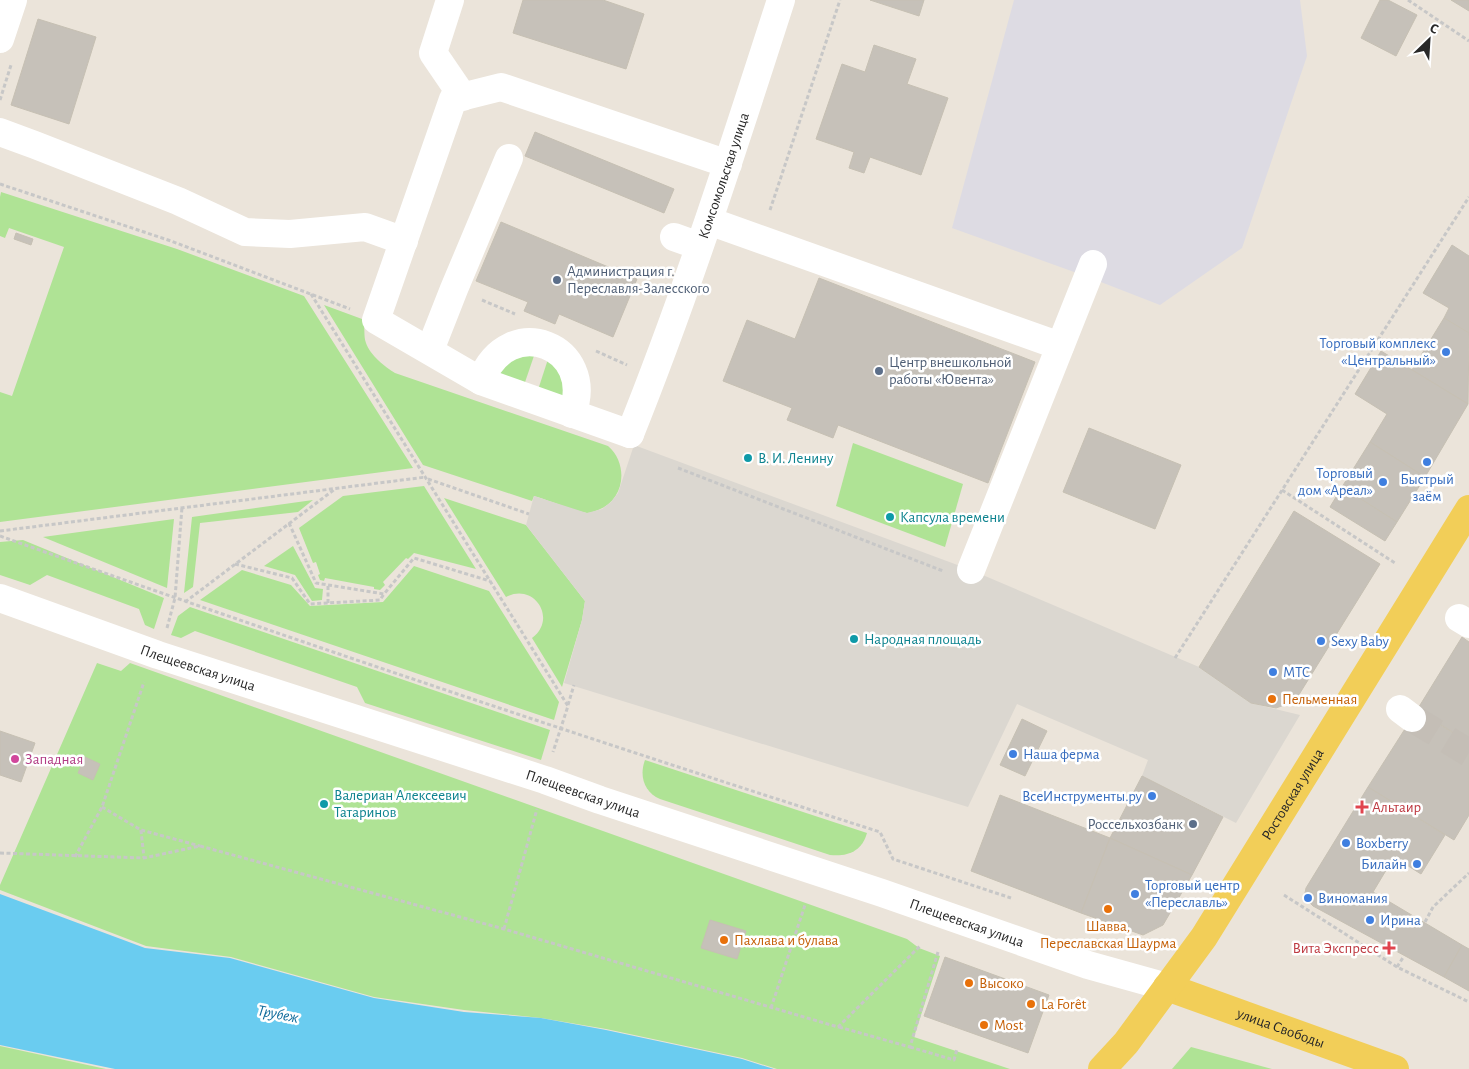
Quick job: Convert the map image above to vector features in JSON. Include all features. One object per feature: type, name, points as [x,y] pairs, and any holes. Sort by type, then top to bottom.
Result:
[{"type":"main road","name":"Ростовская улица","points":[[1102,1069],[1126,1043],[1209,929],[1469,509]]},
{"type":"main road","name":"улица Свободы","points":[[1167,987],[1395,1069]]},
{"type":"street","points":[[0,39],[13,0]]},
{"type":"street","points":[[450,0],[433,53],[463,97]]},
{"type":"street","name":"Комсомольская улица","points":[[572,414],[632,440],[709,221],[781,0]]},
{"type":"street","points":[[481,381],[486,368],[505,348],[524,342],[544,344],[555,349],[563,356],[574,372],[578,392],[572,414],[481,381],[376,320],[453,99],[501,87],[728,164]]},
{"type":"street","points":[[0,132],[178,201],[245,232],[290,234],[365,227],[404,241]]},
{"type":"street","points":[[430,350],[509,158]]},
{"type":"street","points":[[709,221],[1060,346]]},
{"type":"street","points":[[674,237],[699,246]]},
{"type":"street","points":[[959,571],[1060,346],[1093,264]]},
{"type":"street","name":"Плещеевская улица","points":[[0,598],[158,655],[544,780],[882,893],[1088,965],[1167,987]]},
{"type":"path","points":[[760,239],[840,0]]},
{"type":"path","points":[[1408,0],[1469,41]]},
{"type":"path","points":[[0,185],[171,242],[376,320]]},
{"type":"path","points":[[1175,658],[1469,197]]},
{"type":"path","points":[[311,294],[568,706]]},
{"type":"path","points":[[678,468],[959,571]]},
{"type":"path","points":[[0,531],[427,478],[529,514]]},
{"type":"path","points":[[185,602],[336,488]]},
{"type":"path","points":[[1282,490],[1395,563]]},
{"type":"path","points":[[158,655],[175,598],[182,507]]},
{"type":"path","points":[[289,524],[316,583],[384,594]]},
{"type":"path","points":[[0,536],[185,602],[560,729],[880,832],[893,859],[1011,898]]},
{"type":"path","points":[[235,564],[292,578],[310,604],[380,600],[414,558],[491,581]]},
{"type":"path","points":[[328,585],[328,603]]},
{"type":"path","points":[[75,857],[102,807],[144,681]]},
{"type":"path","points":[[504,929],[544,780],[574,685]]},
{"type":"path","points":[[102,807],[141,830],[504,929],[954,1060],[957,1049]]},
{"type":"path","points":[[141,830],[144,858]]},
{"type":"path","points":[[0,853],[144,858],[200,846]]},
{"type":"path","points":[[1425,922],[1433,907],[1469,873]]},
{"type":"path","points":[[1284,895],[1397,967],[1469,1002]]},
{"type":"path","points":[[771,1008],[805,905]]},
{"type":"path","points":[[838,1027],[920,946]]},
{"type":"path","points":[[910,1047],[938,952]]},
{"type":"path","points":[[1397,967],[1404,956]]},
{"type":"shaded area","points":[[1014,0],[1300,0],[1307,56],[1242,248],[1160,305],[952,228]]},
{"type":"shaded area","name":"Народная площадь","points":[[634,445],[971,570],[1199,667],[1251,703],[1300,715],[1236,823],[1142,776],[1148,760],[1017,704],[968,807],[564,683],[582,620],[585,601],[526,525],[534,496],[587,513],[602,509],[618,493]]},
{"type":"green space","points":[[1,192],[177,249],[304,296],[413,468],[0,522],[0,392],[12,396],[64,247],[9,228],[5,238],[0,236]]},
{"type":"green space","points":[[324,305],[362,319],[365,340],[371,352],[395,373],[608,446],[619,462],[621,472],[619,490],[614,498],[598,510],[587,513],[534,496],[532,501],[423,465]]},
{"type":"green space","points":[[537,347],[522,391],[489,372]]},
{"type":"green space","points":[[550,353],[574,397],[536,396]]},
{"type":"green space","points":[[853,443],[963,484],[945,547],[836,506]]},
{"type":"green space","points":[[424,486],[476,569],[414,553],[408,559],[406,558],[383,582],[385,585],[380,590],[374,589],[374,587],[325,578],[324,581],[320,580],[316,562],[313,563],[299,528],[343,496]]},
{"type":"green space","points":[[444,498],[526,525],[585,601],[582,620],[562,687],[532,638],[539,630],[543,621],[543,613],[539,605],[526,594],[506,597]]},
{"type":"green space","points":[[313,500],[298,512],[200,523],[193,587],[184,593],[192,517]]},
{"type":"green space","points":[[174,519],[167,588],[43,537]]},
{"type":"green space","points":[[23,540],[164,598],[154,629],[145,625],[139,609],[47,575],[30,585],[0,575],[0,542]]},
{"type":"green space","points":[[293,546],[315,588],[323,589],[322,600],[312,601],[295,575],[264,566]]},
{"type":"green space","points":[[414,566],[489,591],[559,702],[554,720],[200,600],[242,570],[291,585],[310,606],[383,602]]},
{"type":"green space","points":[[190,607],[550,730],[541,760],[365,703],[357,687],[195,631],[181,638],[171,635],[178,616]]},
{"type":"green space","points":[[97,663],[121,671],[130,663],[907,939],[919,948],[940,956],[914,1037],[1010,1069],[777,1069],[742,1058],[606,1029],[541,1018],[464,1010],[374,997],[231,957],[146,946],[0,890],[0,885]]},
{"type":"green space","points":[[645,760],[867,833],[865,839],[853,852],[843,855],[830,855],[660,799],[650,792],[644,783],[643,766]]},
{"type":"green space","points":[[0,1046],[106,1069],[0,1069]]},
{"type":"green space","points":[[1191,1047],[1272,1069],[1172,1069]]},
{"type":"water","name":"Трубеж","points":[[0,894],[145,948],[230,958],[374,998],[464,1012],[541,1018],[606,1030],[742,1059],[774,1069],[115,1069],[0,1045]]},
{"type":"building","points":[[523,0],[603,0],[644,14],[626,69],[513,33]]},
{"type":"building","points":[[870,0],[924,0],[919,16]]},
{"type":"building","points":[[1380,0],[1388,0],[1417,15],[1396,56],[1361,38]]},
{"type":"building","points":[[1451,0],[1469,0],[1469,11]]},
{"type":"building","points":[[38,19],[96,37],[69,124],[11,105]]},
{"type":"building","points":[[874,45],[916,59],[907,84],[948,98],[921,175],[870,157],[864,173],[849,168],[854,152],[816,139],[842,64],[865,72]]},
{"type":"building","points":[[535,132],[674,189],[664,213],[525,156]]},
{"type":"building","name":"Администрация г. Переславля-Залесского","points":[[501,222],[637,279],[613,337],[559,314],[555,324],[524,311],[528,302],[476,281]]},
{"type":"building","points":[[16,233],[33,239],[31,245],[14,239]]},
{"type":"building","points":[[1452,245],[1469,256],[1469,333],[1444,318],[1449,308],[1423,293]]},
{"type":"building","name":"Центр внешкольной работы «Ювента»","points":[[819,278],[1035,362],[988,483],[838,425],[833,438],[787,420],[792,408],[723,381],[747,320],[795,339]]},
{"type":"building","name":"Торговый комплекс «Центральный»","points":[[1444,318],[1469,333],[1468,404],[1412,370]]},
{"type":"building","points":[[1381,351],[1468,404],[1425,477],[1370,442],[1387,414],[1355,394]]},
{"type":"building","points":[[1089,428],[1181,465],[1155,529],[1063,492]]},
{"type":"building","name":"Торговый дом «Ареал»","points":[[1370,442],[1425,477],[1397,522],[1342,487]]},
{"type":"building","name":"Торговый дом «Ареал»","points":[[1342,487],[1397,522],[1385,541],[1330,507]]},
{"type":"building","points":[[1294,511],[1380,564],[1295,701],[1276,708],[1251,703],[1199,667]]},
{"type":"building","points":[[1462,637],[1469,642],[1469,738],[1467,741],[1417,710]]},
{"type":"building","points":[[1417,710],[1469,743],[1469,815],[1454,840],[1368,787]]},
{"type":"building","points":[[1022,719],[1047,731],[1025,776],[1000,765]]},
{"type":"building","name":"Западная","points":[[0,731],[35,743],[21,782],[0,775]]},
{"type":"building","points":[[85,757],[100,764],[93,780],[78,773]]},
{"type":"building","points":[[1142,776],[1223,817],[1192,875],[1110,838]]},
{"type":"building","points":[[1368,787],[1445,835],[1421,874],[1394,857],[1373,892],[1462,945],[1444,977],[1313,906],[1306,899],[1306,888]]},
{"type":"building","points":[[1000,795],[1110,838],[1081,913],[971,871]]},
{"type":"building","name":"Торговый центр «Переславль»","points":[[1110,838],[1192,875],[1163,925],[1143,935],[1081,913]]},
{"type":"building","name":"Пахлава и булава","points":[[710,920],[746,931],[737,959],[701,948]]},
{"type":"building","points":[[1462,945],[1469,949],[1469,991],[1444,977]]},
{"type":"building","points":[[945,957],[1049,995],[1028,1053],[924,1016]]},
{"type":"tunnel","points":[[1412,718],[1469,753]]},
{"type":"place","name":"Администрация г. Переславля-Залесского","points":[[557,280]]},
{"type":"place","name":"Торговый комплекс «Центральный»","points":[[1446,352]]},
{"type":"place","name":"Центр внешкольной работы «Ювента»","points":[[879,371]]},
{"type":"place","name":"В. И. Ленину","points":[[748,458]]},
{"type":"place","name":"Быстрый заём","points":[[1427,462]]},
{"type":"place","name":"Торговый дом «Ареал»","points":[[1383,482]]},
{"type":"place","name":"Капсула времени","points":[[890,517]]},
{"type":"place","name":"Народная площадь","points":[[854,639]]},
{"type":"place","name":"Sexy Baby","points":[[1321,641]]},
{"type":"place","name":"МТС","points":[[1273,672]]},
{"type":"place","name":"Пельменная","points":[[1272,699]]},
{"type":"place","name":"Наша ферма","points":[[1013,754]]},
{"type":"place","name":"Западная","points":[[15,759]]},
{"type":"place","name":"ВсеИнструменты.ру","points":[[1152,796]]},
{"type":"place","name":"Валериан Алексеевич Татаринов","points":[[324,804]]},
{"type":"place","name":"Альтаир","points":[[1362,807]]},
{"type":"place","name":"Россельхозбанк","points":[[1193,824]]},
{"type":"place","name":"Boxberry","points":[[1346,843]]},
{"type":"place","name":"Билайн","points":[[1417,864]]},
{"type":"place","name":"Торговый центр «Переславль»","points":[[1135,894]]},
{"type":"place","name":"Виномания","points":[[1308,898]]},
{"type":"place","name":"Шавва, Переславская Шаурма","points":[[1108,909]]},
{"type":"place","name":"Ирина","points":[[1370,920]]},
{"type":"place","name":"Пахлава и булава","points":[[724,940]]},
{"type":"place","name":"Вита Экспресс","points":[[1389,948]]},
{"type":"place","name":"Высоко","points":[[969,983]]},
{"type":"place","name":"La Forêt","points":[[1031,1004]]},
{"type":"place","name":"Most","points":[[984,1025]]}]
